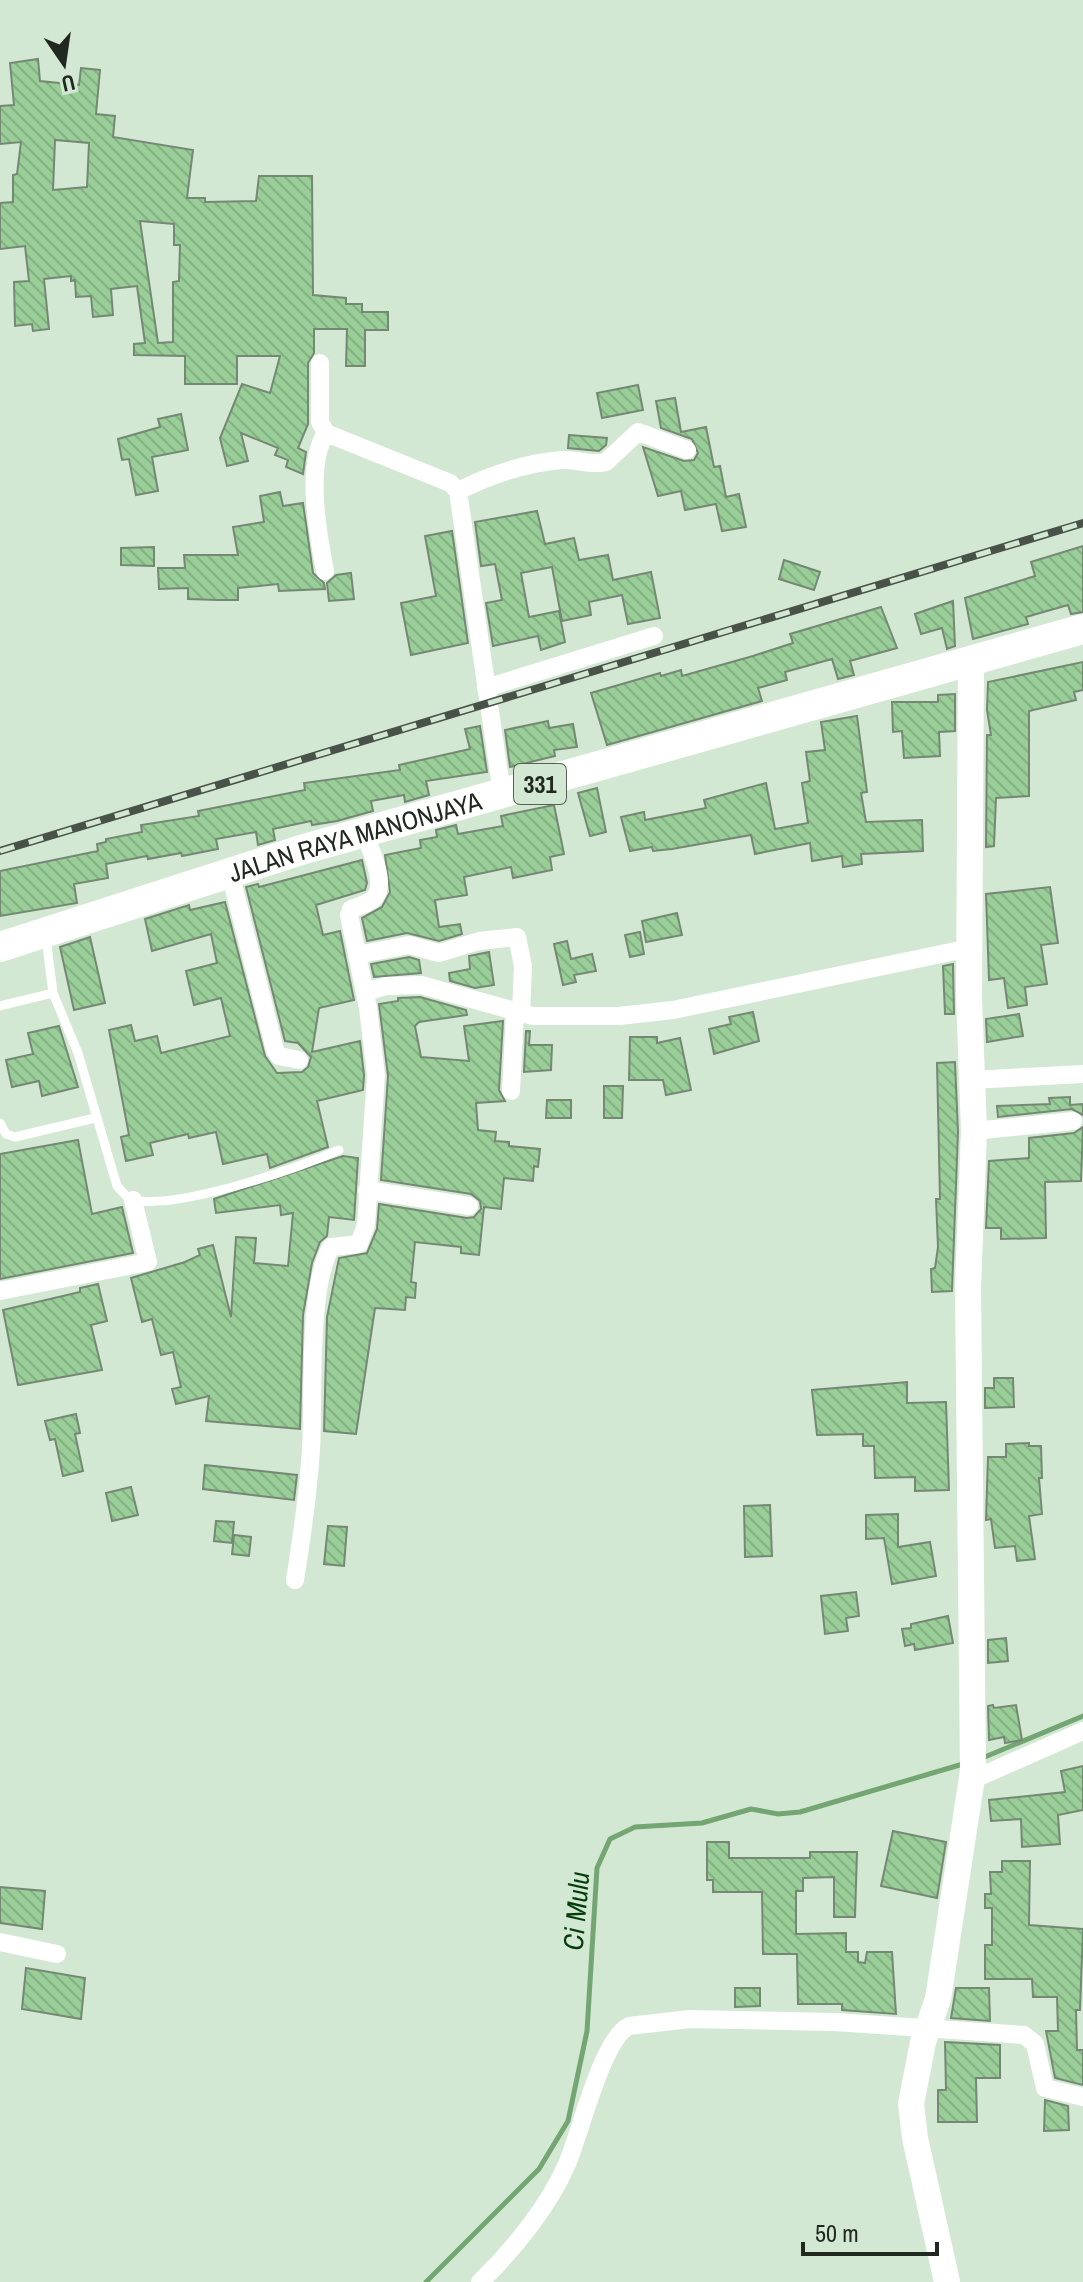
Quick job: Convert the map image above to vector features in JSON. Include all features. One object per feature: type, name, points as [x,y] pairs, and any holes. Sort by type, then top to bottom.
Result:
[{"type":"main road","name":"JALAN RAYA MANONJAYA","points":[[0,947],[364,832],[1083,629]]},
{"type":"street","points":[[320,363],[320,422],[326,433],[450,483],[458,491],[502,794]]},
{"type":"street","points":[[458,491],[490,476],[520,468],[562,460],[606,462],[638,432],[687,450]]},
{"type":"street","points":[[325,571],[316,505],[319,448],[326,433]]},
{"type":"street","points":[[486,688],[654,636]]},
{"type":"street","points":[[947,2282],[912,2115],[918,2064],[930,2029],[972,1776],[968,1287],[974,1131],[970,948],[971,662]]},
{"type":"street","points":[[295,1580],[308,1489],[316,1331],[322,1278],[331,1247],[362,1241],[367,1190],[376,1075],[365,992],[349,912],[372,900],[378,892],[378,878],[364,832]]},
{"type":"street","points":[[230,873],[275,1050],[279,1056],[299,1060]]},
{"type":"street","points":[[357,955],[409,945],[439,953],[479,941],[517,937],[523,966],[511,1091]]},
{"type":"street","points":[[365,992],[386,986],[421,985],[518,1013],[619,1016],[673,1010],[970,948]]},
{"type":"street","points":[[971,1080],[1083,1074]]},
{"type":"street","points":[[974,1131],[1073,1121]]},
{"type":"street","points":[[367,1190],[469,1206]]},
{"type":"street","points":[[0,1291],[148,1262],[133,1200]]},
{"type":"street","points":[[972,1776],[1083,1731]]},
{"type":"street","points":[[0,1942],[57,1954]]},
{"type":"street","points":[[480,2282],[527,2227],[567,2166],[604,2060],[623,2028],[640,2023],[690,2019],[835,2022],[1028,2037],[1035,2044],[1045,2088],[1083,2097]]},
{"type":"lane","points":[[46,931],[53,993],[78,1053],[117,1186],[133,1200],[163,1201],[199,1194],[308,1163],[339,1150]]},
{"type":"lane","points":[[0,1006],[53,993]]},
{"type":"lane","points":[[0,1123],[6,1134],[15,1137],[95,1118]]},
{"type":"building","points":[[38,59],[40,81],[79,85],[81,68],[100,70],[96,114],[115,116],[113,137],[193,150],[187,198],[205,198],[205,202],[256,201],[259,176],[312,176],[313,295],[346,298],[346,304],[362,304],[362,312],[388,312],[388,330],[365,330],[365,366],[346,366],[347,329],[314,329],[314,353],[308,363],[308,424],[298,448],[306,452],[303,474],[286,467],[288,460],[275,455],[278,448],[241,433],[248,461],[227,466],[220,438],[242,384],[270,393],[280,356],[237,356],[237,384],[185,384],[185,356],[134,355],[134,344],[145,343],[137,286],[111,289],[113,315],[93,317],[91,296],[76,297],[75,280],[71,281],[71,276],[44,279],[49,329],[33,331],[32,324],[15,326],[14,282],[29,281],[25,246],[0,249],[0,203],[13,202],[13,175],[17,174],[21,142],[0,144],[0,106],[14,105],[10,63]],"holes":[[[55,140],[89,143],[87,187],[53,190]],[[140,221],[174,224],[174,245],[180,245],[179,281],[173,282],[173,342],[158,343]]]},
{"type":"building","points":[[638,385],[643,410],[602,418],[597,393]]},
{"type":"building","points":[[675,398],[681,432],[706,427],[714,467],[720,466],[726,497],[739,494],[746,527],[722,531],[716,504],[685,510],[681,491],[658,496],[643,447],[684,461],[694,460],[698,453],[692,439],[661,428],[656,401]]},
{"type":"building","points":[[181,414],[188,450],[152,457],[158,491],[136,495],[129,459],[122,460],[118,439],[160,427],[158,419]]},
{"type":"building","points":[[569,435],[607,438],[606,445],[599,451],[568,448]]},
{"type":"building","points":[[280,492],[283,506],[303,503],[313,573],[324,583],[325,589],[279,591],[278,584],[238,588],[238,600],[218,600],[188,599],[188,588],[159,589],[158,568],[185,568],[184,555],[238,555],[233,527],[264,522],[260,496]]},
{"type":"building","points":[[537,511],[545,544],[574,538],[579,560],[608,555],[613,580],[651,572],[660,618],[628,624],[622,595],[589,602],[591,615],[562,621],[552,567],[521,573],[529,617],[559,611],[565,642],[541,650],[538,636],[493,646],[486,603],[502,600],[495,564],[481,566],[475,522]]},
{"type":"building","points":[[452,531],[468,643],[411,655],[401,603],[436,596],[425,536]]},
{"type":"building","points":[[1083,546],[1083,612],[1071,614],[1068,605],[1026,617],[1028,624],[973,639],[965,598],[1035,576],[1031,562]]},
{"type":"building","points":[[154,547],[154,566],[121,565],[121,548]]},
{"type":"building","points":[[784,560],[820,572],[814,590],[779,579]]},
{"type":"building","points":[[351,573],[354,599],[329,601],[327,583],[336,575]]},
{"type":"building","points":[[953,601],[955,646],[947,649],[942,628],[921,634],[915,614]]},
{"type":"building","points":[[881,607],[897,648],[850,661],[854,675],[838,679],[832,659],[785,672],[787,680],[758,688],[762,701],[607,745],[591,693],[660,673],[661,676],[681,670],[682,676],[753,656],[793,643],[790,634]]},
{"type":"building","points":[[1083,662],[1083,690],[1074,692],[1076,700],[1029,711],[1029,796],[996,798],[994,846],[986,847],[987,735],[991,735],[987,710],[988,682]]},
{"type":"building","points":[[955,694],[955,731],[939,732],[940,756],[904,758],[902,731],[893,732],[892,702],[938,702],[938,695]]},
{"type":"building","points":[[857,716],[867,792],[861,793],[866,822],[922,820],[923,851],[861,854],[862,864],[843,867],[842,856],[812,861],[810,843],[755,854],[751,835],[672,849],[653,851],[652,847],[630,851],[621,817],[644,812],[645,820],[706,808],[704,800],[766,783],[775,829],[808,823],[802,783],[810,781],[806,752],[825,750],[821,722]]},
{"type":"building","points":[[548,721],[549,728],[573,724],[577,747],[554,750],[555,756],[510,767],[505,730]]},
{"type":"building","points":[[480,726],[487,772],[426,781],[429,795],[405,802],[404,795],[371,801],[373,811],[337,821],[312,825],[311,821],[273,829],[275,840],[258,845],[256,832],[216,839],[218,849],[182,856],[181,853],[148,859],[147,856],[106,864],[108,878],[74,884],[77,903],[0,916],[0,871],[98,851],[97,844],[106,842],[106,839],[142,832],[141,825],[199,816],[198,811],[305,790],[304,783],[400,770],[399,765],[470,749],[465,729]]},
{"type":"building","points":[[597,788],[606,832],[590,836],[578,793]]},
{"type":"building","points":[[554,805],[564,854],[550,857],[552,870],[513,878],[511,867],[464,877],[467,895],[435,900],[439,927],[460,924],[462,934],[439,941],[407,933],[367,941],[362,918],[382,907],[390,892],[385,855],[421,848],[420,840],[437,837],[436,830],[456,825],[458,834],[503,826],[501,816]]},
{"type":"building","points":[[362,860],[367,883],[365,890],[316,905],[323,935],[340,931],[354,1000],[319,1008],[312,1052],[360,1041],[364,1075],[363,1090],[317,1101],[328,1147],[270,1168],[267,1154],[223,1164],[216,1132],[189,1138],[188,1134],[150,1143],[153,1155],[126,1161],[121,1137],[129,1135],[109,1030],[131,1025],[135,1041],[157,1036],[161,1053],[230,1036],[221,998],[194,1005],[186,971],[217,963],[211,934],[152,951],[145,919],[189,905],[190,910],[225,902],[265,1056],[277,1073],[302,1072],[308,1067],[311,1057],[298,1043],[285,1041],[246,887],[258,884],[259,887]]},
{"type":"building","points":[[1050,887],[1058,943],[1041,945],[1047,984],[1025,987],[1027,1005],[1008,1008],[1004,978],[989,980],[986,894]]},
{"type":"building","points":[[677,913],[682,935],[646,942],[642,921]]},
{"type":"building","points":[[640,932],[644,954],[630,957],[625,935]]},
{"type":"building","points":[[90,937],[105,1003],[74,1010],[60,947]]},
{"type":"building","points":[[567,941],[571,959],[592,954],[596,971],[574,975],[576,982],[563,985],[554,944]]},
{"type":"building","points":[[489,952],[494,985],[475,988],[450,981],[449,973],[470,969],[469,956]]},
{"type":"building","points":[[409,957],[419,960],[421,973],[374,977],[371,964]]},
{"type":"building","points":[[953,964],[954,1014],[945,1014],[943,966]]},
{"type":"building","points":[[420,997],[466,1010],[467,1015],[419,1022],[415,1026],[421,1057],[469,1061],[464,1026],[503,1021],[499,1090],[505,1101],[476,1103],[478,1130],[496,1132],[495,1141],[509,1142],[509,1146],[540,1149],[538,1167],[534,1166],[533,1181],[504,1178],[501,1209],[484,1207],[479,1255],[461,1253],[461,1247],[415,1242],[411,1282],[416,1283],[415,1298],[406,1297],[405,1310],[375,1308],[356,1434],[324,1431],[327,1317],[339,1258],[367,1253],[377,1229],[379,1204],[467,1218],[474,1217],[481,1209],[480,1201],[471,1194],[381,1180],[388,1076],[379,1004],[398,1001],[398,998]]},
{"type":"building","points":[[753,1012],[759,1041],[714,1054],[709,1029],[731,1024],[729,1017]]},
{"type":"building","points":[[1019,1014],[1023,1036],[987,1042],[986,1019]]},
{"type":"building","points":[[59,1026],[78,1087],[42,1096],[39,1081],[12,1087],[6,1060],[33,1054],[28,1033]]},
{"type":"building","points":[[526,1031],[530,1031],[529,1045],[552,1045],[551,1070],[524,1072]]},
{"type":"building","points":[[630,1037],[657,1037],[657,1043],[680,1038],[691,1090],[666,1095],[663,1080],[629,1080]]},
{"type":"building","points":[[955,1062],[958,1132],[952,1291],[932,1292],[931,1269],[935,1268],[938,1247],[936,1199],[940,1199],[937,1063]]},
{"type":"building","points":[[604,1086],[623,1086],[622,1118],[604,1118]]},
{"type":"building","points":[[1070,1097],[1070,1105],[1083,1104],[1083,1115],[1072,1109],[998,1117],[997,1106],[1050,1104],[1049,1098]]},
{"type":"building","points":[[547,1100],[571,1100],[571,1118],[546,1118]]},
{"type":"building","points":[[1083,1127],[1081,1181],[1045,1182],[1046,1238],[1001,1239],[1001,1228],[986,1228],[989,1161],[1029,1158],[1029,1138],[1074,1133]]},
{"type":"building","points":[[78,1140],[92,1214],[122,1207],[133,1253],[0,1279],[0,1154]]},
{"type":"building","points":[[343,1156],[358,1158],[354,1220],[329,1217],[327,1236],[320,1242],[312,1263],[303,1315],[300,1429],[206,1421],[209,1396],[176,1404],[172,1389],[181,1387],[173,1352],[161,1355],[152,1319],[142,1322],[131,1278],[185,1262],[200,1255],[198,1249],[213,1245],[231,1317],[236,1237],[256,1238],[254,1263],[288,1266],[293,1213],[281,1215],[280,1205],[216,1213],[214,1199]]},
{"type":"building","points":[[98,1284],[107,1321],[91,1325],[102,1370],[18,1385],[3,1310],[80,1292],[80,1288]]},
{"type":"building","points":[[994,1378],[1013,1378],[1014,1407],[985,1408],[985,1388],[994,1388]]},
{"type":"building","points":[[907,1382],[907,1403],[946,1402],[949,1490],[915,1491],[915,1477],[875,1478],[874,1446],[863,1446],[863,1434],[817,1435],[812,1390]]},
{"type":"building","points":[[76,1414],[80,1433],[75,1434],[83,1471],[63,1476],[55,1439],[50,1440],[45,1421]]},
{"type":"building","points":[[1029,1443],[1029,1446],[1041,1446],[1042,1478],[1039,1478],[1042,1514],[1029,1516],[1035,1559],[1017,1561],[1015,1546],[995,1548],[991,1519],[986,1520],[988,1457],[1006,1457],[1006,1444]]},
{"type":"building","points":[[205,1465],[297,1475],[294,1500],[203,1489]]},
{"type":"building","points":[[131,1487],[138,1515],[112,1521],[106,1493]]},
{"type":"building","points":[[770,1505],[772,1556],[745,1557],[744,1506]]},
{"type":"building","points":[[898,1514],[898,1547],[930,1542],[936,1576],[892,1584],[884,1538],[866,1539],[866,1515]]},
{"type":"building","points":[[216,1521],[234,1522],[232,1543],[214,1541]]},
{"type":"building","points":[[328,1526],[347,1527],[344,1566],[324,1564]]},
{"type":"building","points":[[234,1535],[251,1537],[249,1556],[232,1554]]},
{"type":"building","points":[[856,1592],[859,1616],[846,1618],[848,1631],[825,1634],[821,1596]]},
{"type":"building","points":[[948,1616],[953,1643],[915,1650],[914,1644],[905,1646],[902,1629]]},
{"type":"building","points":[[1006,1638],[1008,1661],[988,1663],[988,1640]]},
{"type":"building","points":[[993,1705],[994,1708],[1016,1705],[1022,1740],[1005,1743],[1004,1737],[989,1740],[988,1706]]},
{"type":"building","points":[[1083,1766],[1083,1810],[1058,1815],[1060,1844],[1022,1847],[1021,1819],[991,1821],[989,1800],[1065,1792],[1061,1771]]},
{"type":"building","points":[[893,1831],[946,1842],[937,1898],[881,1886]]},
{"type":"building","points":[[707,1842],[729,1842],[729,1858],[810,1858],[810,1852],[857,1852],[855,1917],[834,1917],[834,1877],[803,1878],[803,1891],[796,1891],[796,1934],[846,1933],[846,1952],[858,1952],[858,1962],[865,1963],[867,1952],[892,1952],[896,2014],[842,2010],[842,2004],[798,2004],[797,1954],[763,1954],[762,1892],[713,1892],[713,1880],[707,1880]]},
{"type":"building","points":[[1002,1861],[1030,1861],[1029,1925],[1083,1929],[1080,2010],[1076,2010],[1077,2050],[1083,2050],[1083,2085],[1055,2078],[1046,2031],[1058,2031],[1057,1997],[1033,1997],[1032,1979],[985,1979],[985,1945],[992,1945],[992,1908],[985,1908],[985,1894],[991,1894],[990,1872],[1002,1872]]},
{"type":"building","points":[[0,1887],[45,1891],[42,1929],[0,1923]]},
{"type":"building","points":[[26,1968],[85,1978],[81,2019],[22,2009]]},
{"type":"building","points":[[735,1988],[760,1988],[760,2006],[735,2007]]},
{"type":"building","points":[[956,1988],[989,1988],[990,2021],[951,2018]]},
{"type":"building","points":[[945,2042],[1000,2045],[1000,2078],[976,2078],[977,2122],[938,2122],[938,2090],[946,2090]]},
{"type":"building","points":[[1045,2100],[1068,2106],[1069,2130],[1044,2131]]},
{"type":"waterway","name":"Ci Mulu","points":[[980,1759],[1083,1716]]},
{"type":"waterway","name":"Ci Mulu","points":[[426,2282],[539,2169],[568,2121],[587,2031],[597,1868],[610,1839],[635,1827],[702,1823],[751,1809],[778,1814],[800,1812],[963,1764]]},
{"type":"railway","points":[[0,851],[1083,523]]}]
